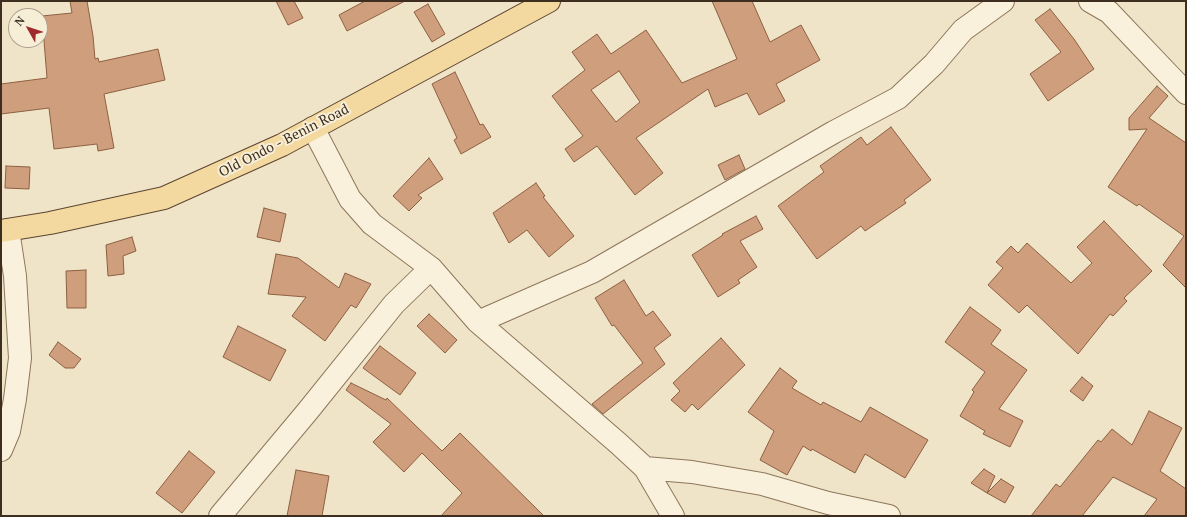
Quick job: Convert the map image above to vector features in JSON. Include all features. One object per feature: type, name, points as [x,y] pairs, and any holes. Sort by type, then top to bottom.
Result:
[{"type":"main road","name":"Old Ondo - Benin Road","points":[[4,230],[50,223],[164,198],[282,145],[549,1]]},
{"type":"street","points":[[478,322],[592,272],[834,132],[898,98],[934,64],[964,30],[1003,1]]},
{"type":"street","points":[[1090,1],[1109,12],[1186,93]]},
{"type":"street","points":[[313,128],[350,199],[372,224],[431,268],[478,322],[645,468],[673,516]]},
{"type":"street","points":[[1,450],[9,432],[20,358],[15,276],[4,230]]},
{"type":"street","points":[[220,516],[307,412],[394,304],[431,268]]},
{"type":"street","points":[[645,468],[692,472],[762,484],[828,503],[889,516]]},
{"type":"building","points":[[70,1],[87,1],[95,59],[98,58],[99,62],[158,49],[165,80],[104,94],[114,148],[98,151],[97,144],[54,149],[49,108],[1,114],[1,84],[47,78],[45,48],[48,48],[48,15],[72,13]]},
{"type":"building","points":[[276,1],[294,1],[303,18],[288,25]]},
{"type":"building","points":[[365,1],[405,1],[347,31],[339,15]]},
{"type":"building","points":[[712,1],[752,1],[770,42],[801,25],[820,60],[776,84],[785,101],[759,115],[747,93],[715,107],[708,89],[636,138],[663,173],[635,195],[597,146],[574,162],[565,149],[583,136],[552,96],[585,70],[572,52],[597,34],[611,54],[646,30],[682,83],[737,59]],"holes":[[[619,71],[640,102],[616,122],[591,90]]]},
{"type":"building","points":[[428,4],[445,34],[432,42],[414,12]]},
{"type":"building","points":[[1050,9],[1074,39],[1094,69],[1048,101],[1030,74],[1061,52],[1035,20]]},
{"type":"building","points":[[455,72],[480,125],[483,124],[491,137],[461,154],[454,140],[457,138],[432,84]]},
{"type":"building","points":[[1157,86],[1168,96],[1149,118],[1186,143],[1186,288],[1163,265],[1184,236],[1139,204],[1137,206],[1108,187],[1147,129],[1129,130],[1129,118]]},
{"type":"building","points":[[891,127],[931,180],[904,200],[906,203],[865,231],[861,226],[817,259],[778,206],[824,172],[820,166],[861,137],[867,145]]},
{"type":"building","points":[[739,155],[745,169],[725,180],[718,165]]},
{"type":"building","points":[[429,158],[443,179],[418,195],[422,198],[409,211],[393,196]]},
{"type":"building","points":[[6,166],[30,167],[29,189],[5,188]]},
{"type":"building","points":[[536,183],[545,196],[543,197],[574,236],[549,257],[527,230],[509,243],[493,213]]},
{"type":"building","points":[[264,208],[286,214],[280,242],[257,237]]},
{"type":"building","points":[[756,216],[763,229],[740,241],[757,267],[738,280],[740,283],[718,297],[692,255],[723,235],[722,234]]},
{"type":"building","points":[[1104,221],[1152,271],[1124,298],[1127,301],[1113,316],[1110,314],[1078,354],[1027,305],[1019,313],[988,285],[1003,268],[996,262],[1011,246],[1018,253],[1027,243],[1071,283],[1092,263],[1077,247]]},
{"type":"building","points":[[132,237],[136,251],[123,256],[124,274],[108,276],[106,245]]},
{"type":"building","points":[[276,254],[298,258],[339,288],[345,273],[371,284],[356,308],[351,305],[325,341],[292,316],[306,297],[268,294]]},
{"type":"building","points":[[86,270],[86,308],[67,308],[66,271]]},
{"type":"building","points":[[624,280],[646,316],[653,311],[671,335],[654,348],[665,364],[603,414],[592,404],[643,363],[614,325],[612,326],[595,298]]},
{"type":"building","points":[[970,307],[1001,330],[991,344],[1027,370],[999,409],[1023,421],[1010,447],[983,434],[985,431],[960,416],[974,392],[972,390],[985,372],[945,342]]},
{"type":"building","points":[[429,314],[457,340],[445,353],[417,326]]},
{"type":"building","points":[[238,326],[286,350],[270,381],[223,357]]},
{"type":"building","points":[[721,338],[745,365],[698,410],[692,404],[685,412],[671,400],[680,391],[673,383]]},
{"type":"building","points":[[58,342],[81,359],[74,368],[65,368],[49,355]]},
{"type":"building","points":[[380,346],[416,373],[400,395],[363,368]]},
{"type":"building","points":[[780,368],[797,381],[792,388],[821,405],[823,402],[861,422],[870,407],[928,440],[905,478],[865,454],[855,473],[812,449],[811,451],[803,446],[787,475],[760,460],[774,431],[748,412]]},
{"type":"building","points":[[1082,377],[1093,386],[1083,401],[1070,391]]},
{"type":"building","points":[[351,383],[386,400],[387,398],[442,451],[460,433],[544,516],[441,516],[462,493],[422,453],[404,472],[373,442],[391,424],[346,390]]},
{"type":"building","points":[[1149,411],[1182,428],[1160,471],[1186,489],[1186,516],[1144,516],[1157,499],[1113,477],[1082,516],[1031,516],[1056,484],[1060,487],[1098,440],[1101,442],[1112,429],[1132,445]]},
{"type":"building","points":[[189,451],[215,472],[182,513],[156,493]]},
{"type":"building","points":[[984,469],[995,476],[987,493],[971,483]]},
{"type":"building","points":[[296,470],[329,476],[322,516],[287,516]]},
{"type":"building","points":[[1001,479],[1014,487],[1005,503],[987,493]]}]
